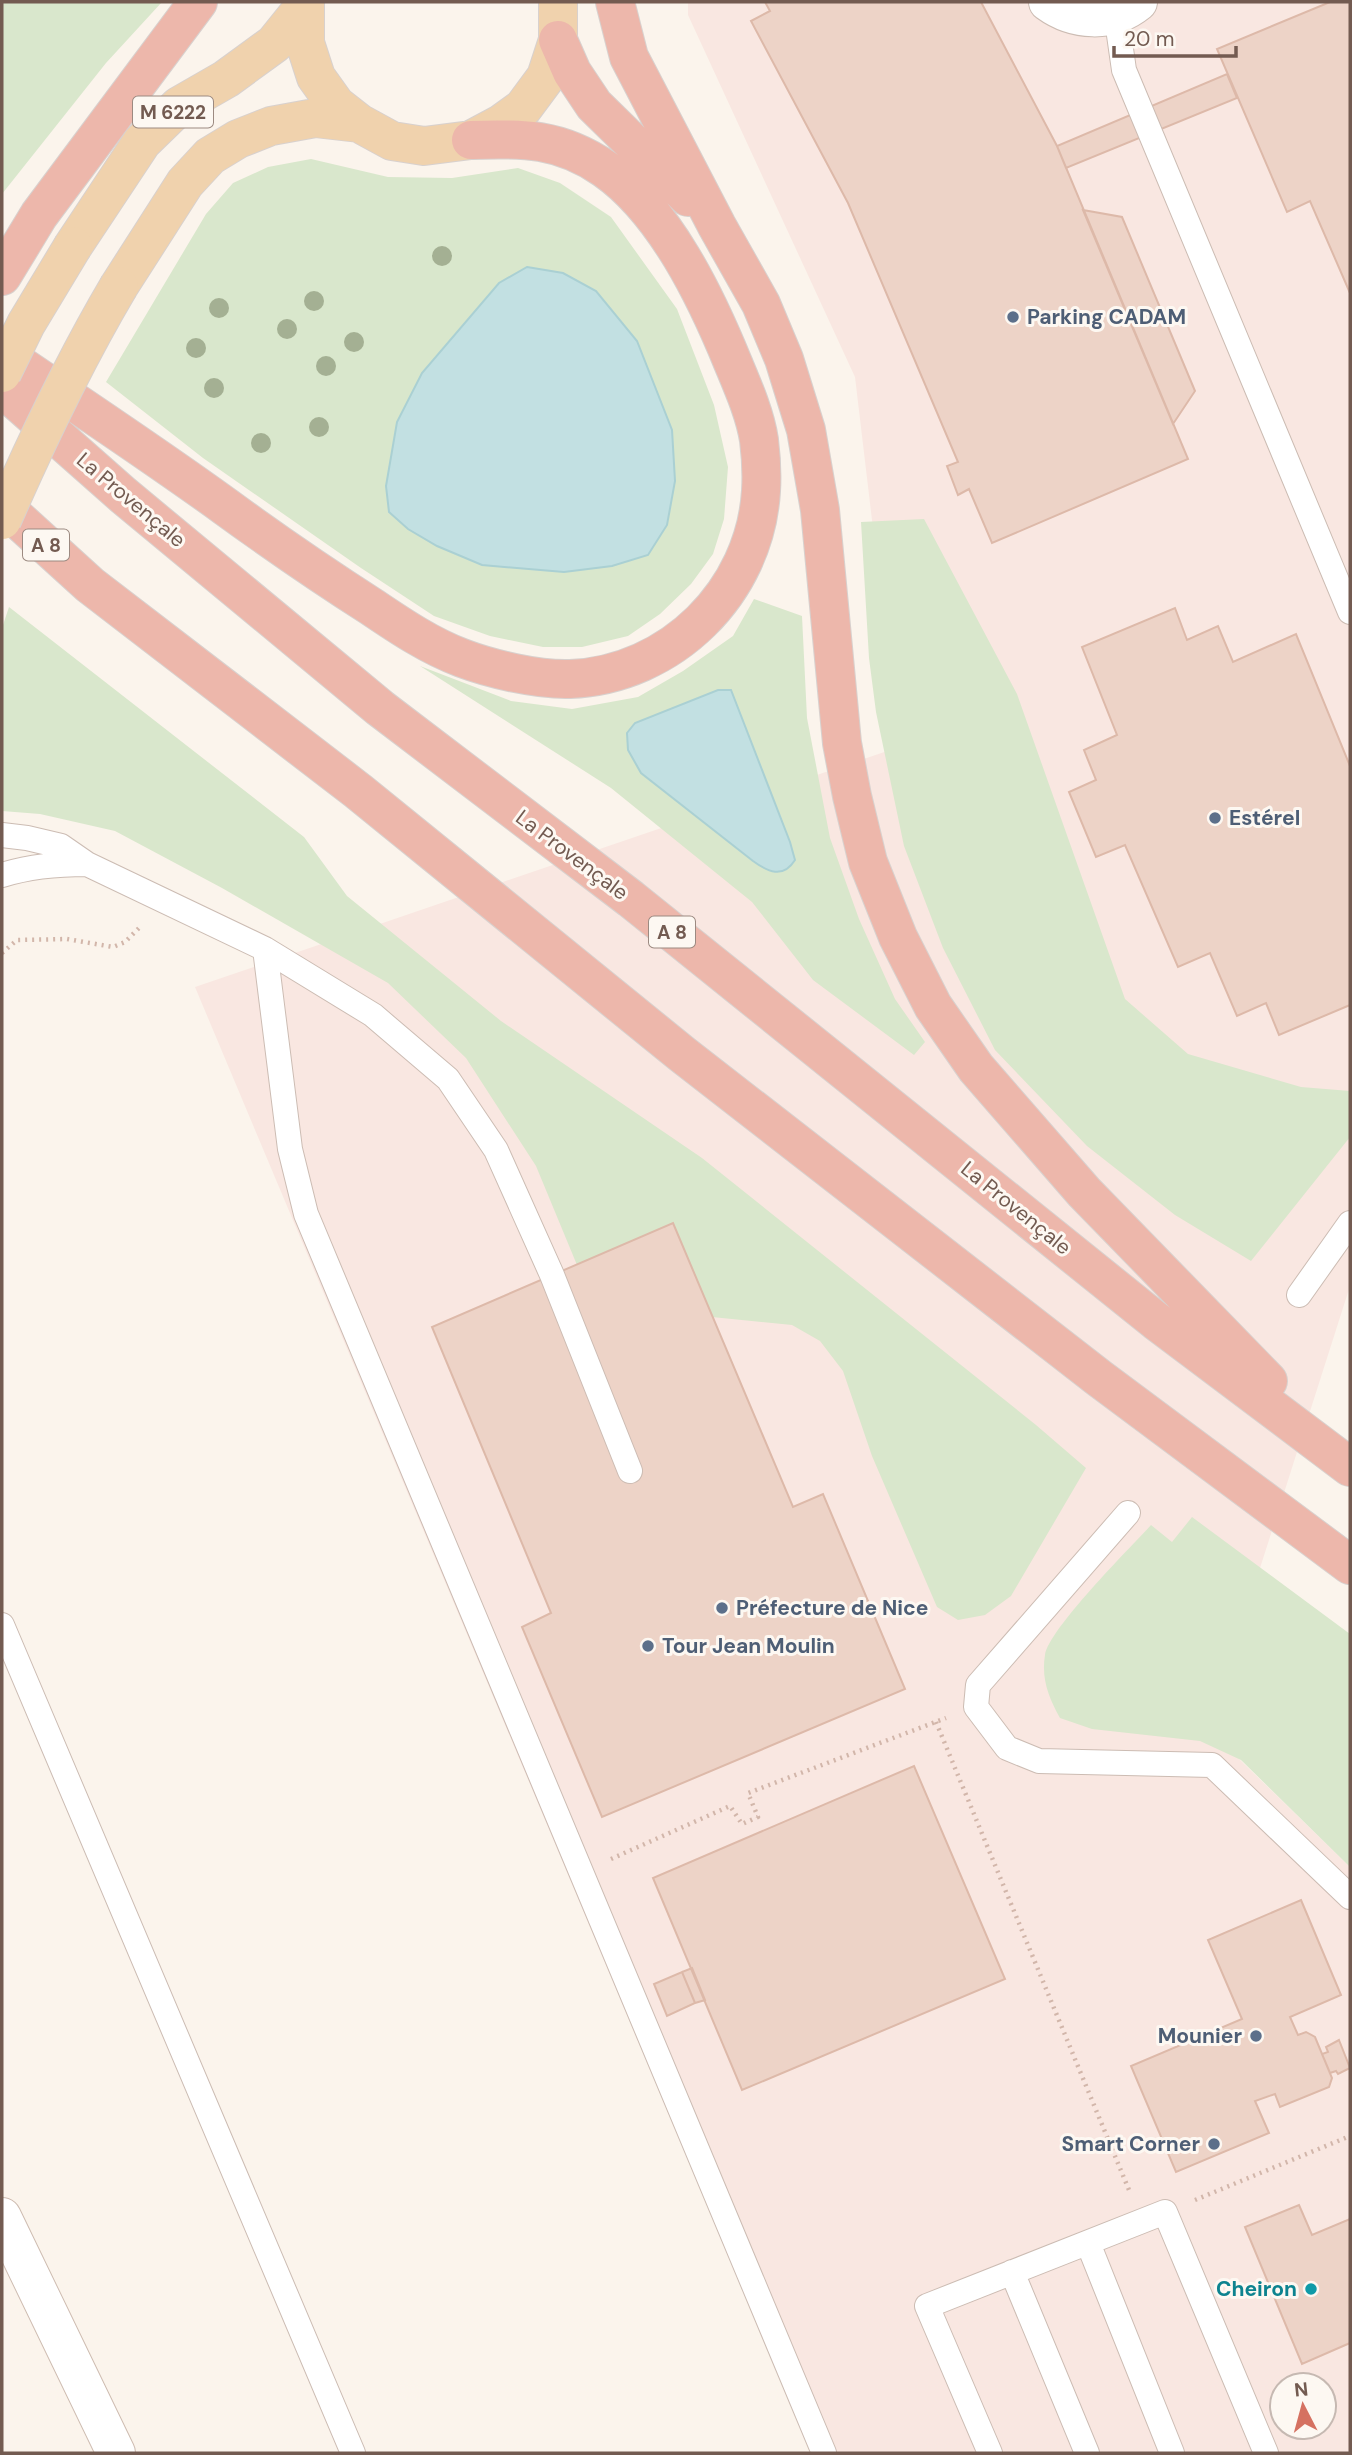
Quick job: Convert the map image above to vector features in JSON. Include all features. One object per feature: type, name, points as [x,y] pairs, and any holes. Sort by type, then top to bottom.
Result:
[{"type":"highway","points":[[2,276],[39,215],[198,2]]},
{"type":"highway","points":[[615,2],[629,57],[761,304],[785,359],[806,430],[820,510],[842,743],[852,796],[868,862],[898,937],[933,1006],[976,1068],[1035,1138],[1350,1466]]},
{"type":"highway","points":[[558,40],[572,72],[594,105],[717,226]]},
{"type":"highway","points":[[2,353],[173,469],[303,564],[403,628],[461,658],[519,673],[569,679],[622,671],[665,652],[704,621],[734,583],[755,534],[761,490],[759,439],[745,392],[717,325],[681,255],[641,202],[605,169],[547,141],[518,138],[471,140]]},
{"type":"highway","name":"La Provençale","points":[[2,388],[123,495],[380,708],[641,908],[1156,1321],[1350,1466]]},
{"type":"highway","name":"A 8","points":[[2,505],[90,585],[358,791],[682,1054],[1088,1370],[1350,1565]]},
{"type":"highway","points":[[2,534],[90,585]]},
{"type":"main road","points":[[304,5],[305,43],[316,77],[337,105],[359,123],[393,141],[424,146],[471,140],[523,108],[546,77],[558,40],[558,2]]},
{"type":"main road","points":[[1048,2],[1076,17],[1096,18],[1127,8]]},
{"type":"main road","name":"M 6222","points":[[2,373],[26,324],[142,142],[179,106],[226,79],[274,44],[304,5]]},
{"type":"main road","name":"M 6222","points":[[2,520],[84,344],[185,183],[210,156],[238,139],[271,126],[315,118],[359,123]]},
{"type":"main road","points":[[2,2217],[116,2453]]},
{"type":"lane","points":[[1127,8],[1124,70],[1350,612]]},
{"type":"lane","points":[[2,835],[61,846],[87,864],[265,949],[373,1015],[448,1079],[496,1150],[552,1275],[629,1471]]},
{"type":"lane","points":[[2,875],[55,863],[87,864]]},
{"type":"lane","points":[[265,949],[290,1149],[306,1214],[824,2453]]},
{"type":"lane","points":[[1299,1295],[1350,1223]]},
{"type":"lane","points":[[1128,1513],[978,1685],[976,1707],[1007,1748],[1039,1760],[1212,1765],[1350,1897]]},
{"type":"lane","points":[[2,1625],[353,2453]]},
{"type":"lane","points":[[990,2453],[927,2306],[1165,2212],[1266,2453]]},
{"type":"lane","points":[[1087,2243],[1172,2453]]},
{"type":"lane","points":[[1012,2272],[1087,2453]]},
{"type":"path","points":[[2,953],[17,940],[67,939],[113,947],[125,942],[146,922],[155,897]]},
{"type":"path","points":[[581,1871],[730,1806],[741,1824],[758,1817],[748,1793],[976,1707]]},
{"type":"path","points":[[936,1722],[1142,2221]]},
{"type":"path","points":[[1165,2212],[1350,2136]]},
{"type":"shaded area","points":[[688,2],[1350,2],[1350,1286],[1238,1637],[1198,1719],[1350,1867],[1350,2453],[811,2453],[195,987],[899,747],[855,377],[688,15]]},
{"type":"green space","points":[[2,2],[162,2],[106,63],[2,194]]},
{"type":"green space","points":[[311,159],[388,177],[452,178],[518,168],[560,183],[611,217],[677,309],[714,405],[728,467],[724,519],[713,554],[691,584],[660,614],[628,636],[582,647],[543,647],[490,636],[434,616],[203,458],[106,382],[206,214],[233,183],[268,167]]},
{"type":"green space","points":[[924,519],[1017,694],[1125,999],[1188,1054],[1301,1087],[1350,1091],[1350,1137],[1251,1261],[1175,1215],[1087,1146],[995,1050],[943,948],[904,846],[876,712],[869,658],[861,522]]},
{"type":"green space","points":[[754,599],[802,616],[807,718],[830,838],[859,919],[895,999],[925,1042],[914,1055],[813,980],[752,902],[611,788],[420,666],[511,701],[572,709],[638,697],[683,671],[733,636]]},
{"type":"green space","points":[[9,607],[304,837],[347,896],[501,1021],[702,1158],[1086,1468],[1011,1596],[985,1615],[958,1620],[937,1607],[872,1456],[843,1371],[820,1341],[792,1325],[712,1317],[577,1265],[536,1166],[466,1058],[388,983],[222,888],[115,831],[40,814],[2,811],[2,628]]},
{"type":"green space","points":[[1192,1517],[1350,1634],[1350,1867],[1241,1760],[1200,1741],[1092,1729],[1060,1718],[1052,1703],[1045,1680],[1044,1664],[1050,1643],[1060,1627],[1091,1589],[1151,1525],[1172,1542]]},
{"type":"water","points":[[527,267],[563,273],[596,291],[637,341],[672,430],[675,481],[667,525],[648,555],[612,566],[564,572],[482,565],[437,546],[408,529],[389,512],[386,486],[397,422],[422,373],[499,283]]},
{"type":"water","points":[[718,690],[731,690],[790,842],[795,860],[780,872],[770,871],[753,861],[641,773],[628,750],[627,733],[635,723]]},
{"type":"building","name":"Parking CADAM","points":[[765,2],[981,2],[1057,146],[1188,459],[992,543],[969,489],[958,495],[947,466],[958,462],[848,203],[751,21],[770,11]]},
{"type":"building","points":[[1330,2],[1350,2],[1350,293],[1310,201],[1287,212],[1217,49]]},
{"type":"building","points":[[1227,74],[1237,98],[1066,168],[1057,146]]},
{"type":"building","points":[[1083,210],[1122,217],[1195,391],[1173,424]]},
{"type":"building","name":"Estérel","points":[[1175,608],[1187,640],[1218,626],[1233,662],[1296,634],[1350,766],[1350,1005],[1279,1035],[1266,1003],[1237,1016],[1210,953],[1178,967],[1125,845],[1096,857],[1069,792],[1096,780],[1084,750],[1117,735],[1082,647]]},
{"type":"building","points":[[673,1223],[793,1507],[823,1494],[905,1689],[602,1817],[522,1627],[551,1613],[432,1327]]},
{"type":"building","points":[[914,1766],[1005,1979],[742,2090],[653,1878]]},
{"type":"building","name":"Mounier","points":[[1301,1900],[1341,1995],[1290,2017],[1298,2035],[1306,2032],[1315,2037],[1332,2078],[1329,2087],[1280,2107],[1275,2094],[1255,2101],[1269,2133],[1176,2172],[1131,2066],[1242,2019],[1208,1940]]},
{"type":"building","points":[[692,1968],[705,2000],[695,2003],[682,1972]]},
{"type":"building","points":[[682,1972],[695,2003],[667,2016],[654,1984]]},
{"type":"building","points":[[1339,2040],[1350,2068],[1338,2074],[1336,2071],[1330,2073],[1322,2054],[1328,2052],[1326,2047]]},
{"type":"building","name":"Cheiron","points":[[1299,2205],[1312,2235],[1350,2219],[1350,2343],[1302,2364],[1245,2227]]},
{"type":"place","name":"Parking CADAM","points":[[1013,317]]},
{"type":"place","name":"Estérel","points":[[1215,818]]},
{"type":"place","name":"Préfecture de Nice","points":[[722,1608]]},
{"type":"place","name":"Tour Jean Moulin","points":[[648,1646]]},
{"type":"place","name":"Mounier","points":[[1256,2036]]},
{"type":"place","name":"Smart Corner","points":[[1214,2144]]},
{"type":"place","name":"Cheiron","points":[[1311,2289]]}]
